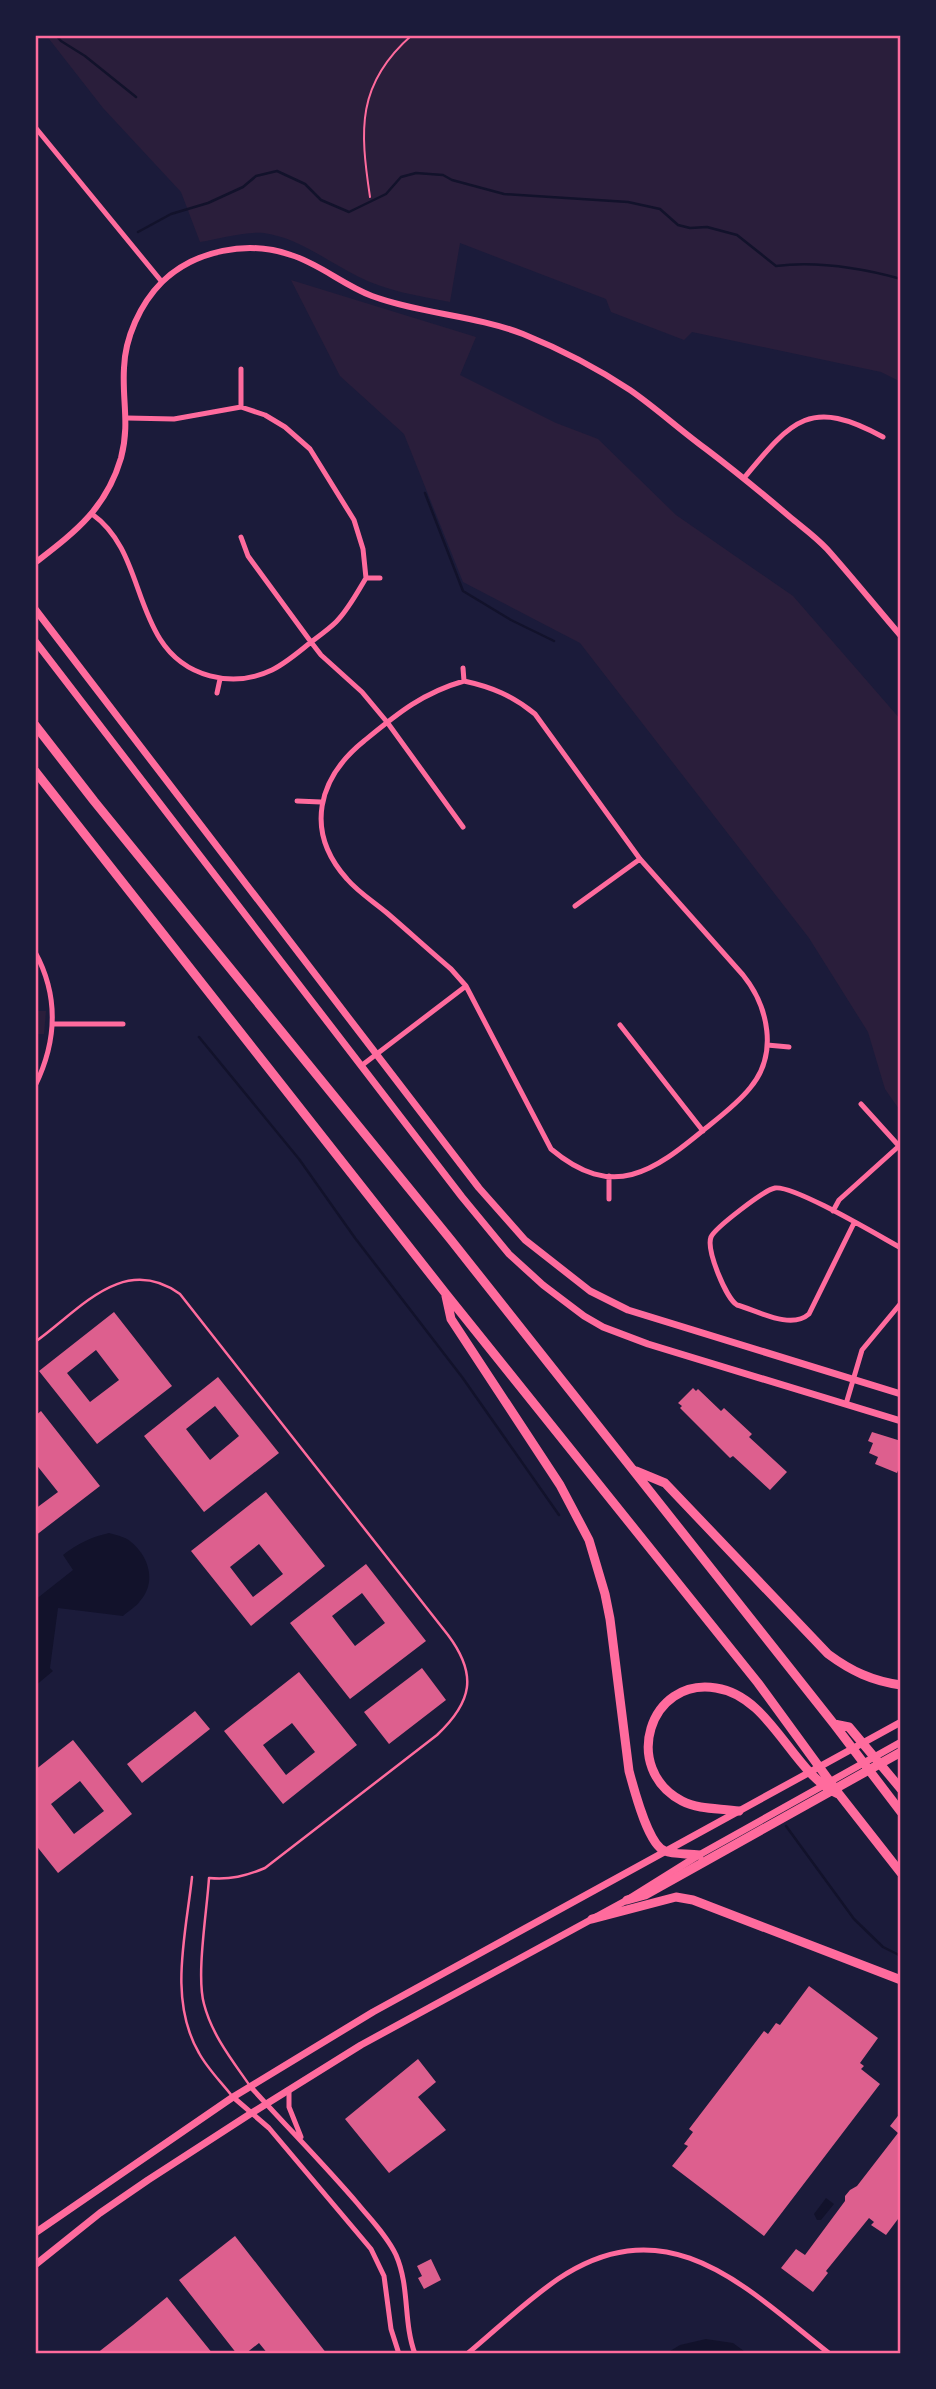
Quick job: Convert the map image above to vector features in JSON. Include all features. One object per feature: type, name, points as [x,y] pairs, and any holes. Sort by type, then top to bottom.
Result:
[{"type":"highway","points":[[35,725],[451,1240],[901,1812]]},
{"type":"highway","points":[[35,771],[446,1294],[758,1683],[901,1873]]},
{"type":"highway","points":[[446,1294],[451,1319],[560,1485],[589,1540],[610,1619],[629,1771],[653,1840],[666,1852],[699,1854]]},
{"type":"highway","points":[[633,1470],[665,1483],[828,1654],[864,1676],[901,1685]]},
{"type":"highway","points":[[739,1811],[699,1807],[682,1801],[668,1792],[651,1769],[648,1756],[650,1728],[657,1714],[681,1693],[714,1687],[730,1691],[743,1699],[769,1724],[824,1788],[839,1794]]},
{"type":"highway","points":[[834,1724],[849,1727],[901,1789]]},
{"type":"highway","points":[[626,1900],[645,1895],[805,1799],[897,1751]]},
{"type":"highway","points":[[592,1919],[676,1897],[693,1900],[901,1980]]},
{"type":"main road","points":[[35,609],[479,1188],[525,1240],[590,1291],[628,1310],[901,1394]]},
{"type":"main road","points":[[35,641],[462,1197],[509,1254],[543,1285],[603,1327],[648,1344],[901,1422]]},
{"type":"main road","points":[[35,2233],[233,2096],[373,2012],[901,1722]]},
{"type":"main road","points":[[897,1751],[901,1742]]},
{"type":"main road","points":[[35,2265],[100,2213],[250,2113],[361,2045],[626,1900],[699,1854],[805,1799]]},
{"type":"street","points":[[35,127],[162,282]]},
{"type":"street","points":[[35,563],[74,533],[92,514],[117,469],[127,418],[124,369],[128,340],[143,308],[162,282],[194,260],[227,250],[262,248],[292,255],[354,288],[389,302],[471,318],[520,333],[566,353],[629,390],[744,478],[825,547],[901,636]]},
{"type":"street","points":[[241,369],[241,407]]},
{"type":"street","points":[[92,514],[111,532],[123,550],[162,642],[174,656],[189,667],[220,679],[265,673],[281,664],[337,622],[366,578],[363,549],[354,520],[310,449],[285,427],[265,415],[241,407],[174,419],[127,418]]},
{"type":"street","points":[[744,478],[788,429],[813,417],[836,417],[883,437]]},
{"type":"street","points":[[241,537],[248,556],[311,642],[321,655],[362,692],[387,722],[463,827]]},
{"type":"street","points":[[366,578],[380,578]]},
{"type":"street","points":[[463,668],[464,681]]},
{"type":"street","points":[[218,693],[220,679]]},
{"type":"street","points":[[464,681],[501,691],[535,714],[640,859],[754,989],[762,1005],[768,1028],[767,1045],[761,1069],[752,1087],[703,1131],[650,1170],[630,1175],[588,1173],[551,1149],[466,986],[348,880],[333,862],[326,847],[321,822],[321,802],[334,772],[351,752],[416,701],[439,688],[464,681]]},
{"type":"street","points":[[297,801],[321,802]]},
{"type":"street","points":[[575,906],[640,859]]},
{"type":"street","points":[[35,952],[47,979],[54,1024],[47,1057],[35,1086]]},
{"type":"street","points":[[361,1066],[466,986]]},
{"type":"street","points":[[54,1024],[123,1024]]},
{"type":"street","points":[[620,1025],[703,1131]]},
{"type":"street","points":[[767,1045],[789,1047]]},
{"type":"street","points":[[833,1211],[839,1200],[899,1146],[861,1104]]},
{"type":"street","points":[[609,1176],[609,1199]]},
{"type":"street","points":[[854,1223],[809,1314],[802,1320],[791,1322],[737,1305],[730,1300],[712,1254],[712,1234],[761,1195],[775,1188],[788,1189],[833,1211],[901,1248]]},
{"type":"street","points":[[846,1404],[862,1350],[901,1303]]},
{"type":"street","points":[[250,2086],[386,2237],[396,2255],[405,2287],[407,2330],[415,2354]]},
{"type":"street","points":[[289,2090],[289,2108],[303,2144]]},
{"type":"street","points":[[233,2096],[269,2128],[371,2249],[384,2276],[391,2329],[399,2354]]},
{"type":"street","points":[[467,2354],[558,2280],[597,2259],[624,2252],[646,2251],[678,2254],[708,2264],[728,2275],[830,2354]]},
{"type":"lane","points":[[35,1342],[103,1290],[127,1280],[147,1278],[166,1284],[180,1294],[448,1635],[465,1663],[467,1684],[462,1706],[453,1720],[437,1735],[265,1868],[246,1876],[225,1880],[209,1878],[202,1973],[204,2004],[220,2042],[250,2086]]},
{"type":"lane","points":[[192,1877],[182,1972],[182,2010],[198,2053],[233,2096]]},
{"type":"path","points":[[370,197],[363,129],[366,104],[386,63],[412,35]]},
{"type":"shaded area","points":[[46,35],[901,35],[901,382],[881,372],[692,332],[684,340],[611,312],[606,299],[460,243],[450,302],[379,286],[301,245],[277,236],[249,233],[200,242],[181,192],[103,108]]},
{"type":"shaded area","points":[[291,280],[476,337],[460,375],[556,423],[598,439],[676,515],[793,596],[901,720],[901,1112],[885,1089],[868,1032],[809,938],[580,643],[463,582],[404,434],[340,376]]},
{"type":"shaded area","points":[[35,1011],[46,1011],[44,1034],[35,1034]]},
{"type":"shaded area","points":[[109,1533],[128,1540],[142,1554],[149,1578],[145,1594],[123,1616],[58,1608],[50,1668],[53,1671],[35,1686],[35,1600],[73,1570],[63,1555],[84,1541]]},
{"type":"shaded area","points":[[826,2198],[834,2204],[821,2220],[817,2220],[814,2214]]},
{"type":"shaded area","points":[[706,2339],[733,2343],[748,2354],[665,2354],[680,2345]]},
{"type":"building","points":[[114,1312],[172,1386],[97,1444],[39,1371]],"holes":[[[96,1350],[119,1380],[90,1402],[67,1373]]]},
{"type":"building","points":[[218,1377],[279,1453],[204,1512],[144,1436]],"holes":[[[215,1406],[239,1436],[210,1460],[186,1429]]]},
{"type":"building","points":[[693,1388],[696,1391],[698,1389],[721,1411],[724,1408],[752,1434],[749,1437],[787,1472],[770,1490],[733,1456],[730,1458],[680,1408],[682,1406],[678,1403]]},
{"type":"building","points":[[41,1411],[100,1486],[35,1536],[35,1509],[58,1492],[35,1463],[35,1416]]},
{"type":"building","points":[[872,1432],[901,1441],[901,1463],[897,1473],[875,1464],[878,1457],[869,1453],[873,1443],[868,1441]]},
{"type":"building","points":[[266,1492],[325,1566],[251,1626],[191,1551]],"holes":[[[259,1544],[283,1574],[253,1597],[230,1567]]]},
{"type":"building","points":[[366,1564],[426,1641],[350,1699],[290,1623]],"holes":[[[362,1593],[385,1623],[355,1646],[332,1616]]]},
{"type":"building","points":[[422,1668],[446,1700],[389,1744],[364,1712]]},
{"type":"building","points":[[299,1672],[357,1745],[283,1804],[224,1731]],"holes":[[[292,1723],[315,1752],[286,1775],[263,1745]]]},
{"type":"building","points":[[195,1711],[210,1729],[142,1783],[127,1764]]},
{"type":"building","points":[[73,1740],[132,1814],[58,1873],[35,1844],[35,1770]],"holes":[[[80,1781],[104,1811],[74,1834],[51,1804]]]},
{"type":"building","points":[[809,1986],[878,2038],[860,2063],[864,2066],[861,2069],[880,2084],[764,2236],[672,2166],[688,2146],[684,2144],[693,2132],[689,2129],[764,2031],[768,2034],[776,2023],[780,2025]]},
{"type":"building","points":[[418,2059],[436,2082],[418,2097],[446,2130],[389,2173],[345,2119]]},
{"type":"building","points":[[901,2112],[901,2215],[886,2235],[871,2225],[874,2222],[869,2218],[826,2271],[828,2273],[813,2292],[781,2268],[796,2249],[805,2255],[845,2201],[845,2196],[857,2186],[898,2133],[890,2126]]},
{"type":"building","points":[[235,2236],[327,2354],[268,2354],[259,2343],[245,2354],[237,2354],[179,2280]]},
{"type":"building","points":[[431,2259],[441,2280],[424,2289],[418,2278],[422,2276],[417,2266]]},
{"type":"building","points":[[167,2297],[213,2354],[96,2354],[133,2325]]},
{"type":"waterway","points":[[56,35],[136,97]]},
{"type":"waterway","points":[[138,232],[171,214],[208,203],[243,187],[256,176],[277,171],[305,184],[321,200],[349,212],[386,194],[401,177],[416,173],[443,175],[504,194],[628,202],[660,209],[678,225],[690,228],[707,227],[737,235],[776,266],[839,266],[901,279]]},
{"type":"waterway","points":[[425,493],[463,591],[511,620],[554,641]]},
{"type":"waterway","points":[[199,1037],[299,1159],[355,1238],[462,1377],[559,1515]]},
{"type":"waterway","points":[[786,1826],[854,1919],[883,1947],[901,1956]]}]
